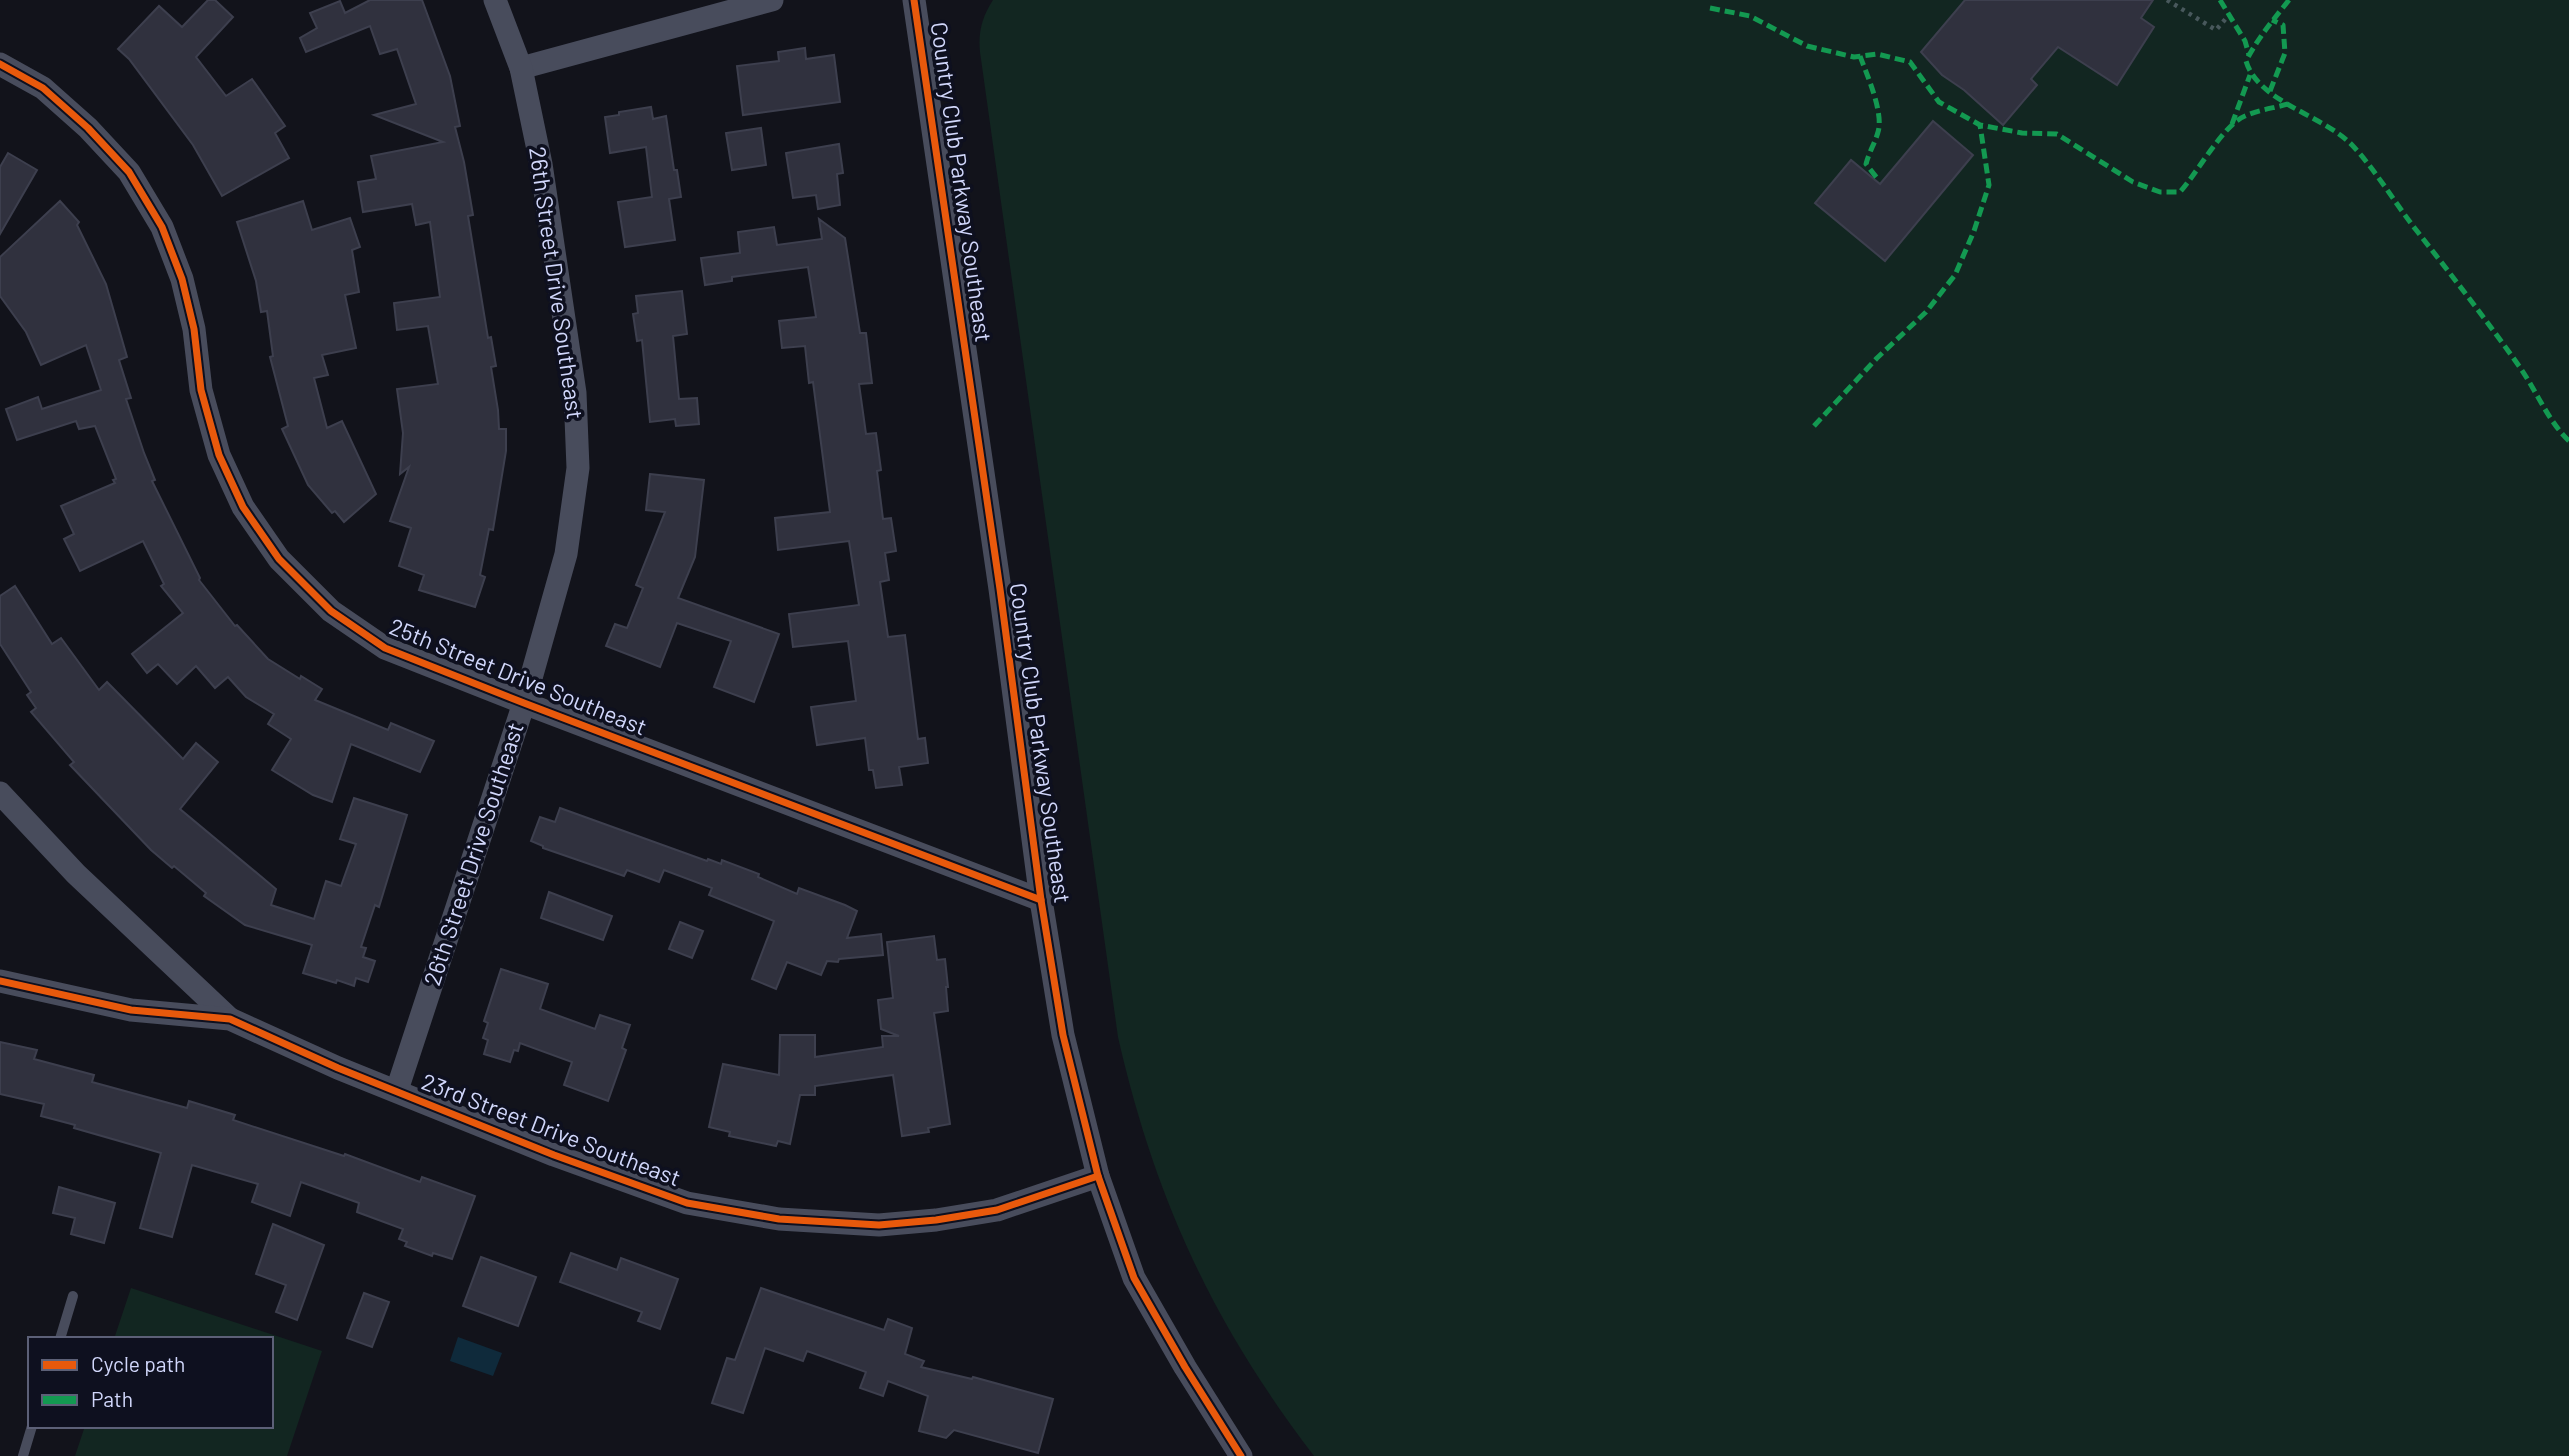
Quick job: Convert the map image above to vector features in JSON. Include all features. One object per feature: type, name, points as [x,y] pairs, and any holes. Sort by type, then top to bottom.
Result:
[{"type":"street","name":"26th Street Drive Southeast","points":[[397,1090],[524,703],[566,554],[578,468],[573,380],[541,164],[521,68],[495,0]]},
{"type":"street","points":[[521,68],[772,0]]},
{"type":"street","name":"Country Club Parkway Southeast","points":[[914,0],[1000,589],[1041,900],[1063,1035],[1098,1176],[1134,1278],[1185,1367],[1241,1456]]},
{"type":"street","name":"25th Street Drive Southeast","points":[[0,64],[43,88],[88,128],[129,172],[162,227],[182,279],[194,330],[201,390],[219,455],[243,507],[279,559],[331,611],[385,648],[1041,900]]},
{"type":"street","points":[[0,793],[76,874],[230,1019]]},
{"type":"street","name":"23rd Street Drive Southeast","points":[[0,981],[131,1010],[230,1019],[338,1068],[554,1155],[687,1203],[779,1219],[879,1225],[936,1220],[997,1210],[1098,1176]]},
{"type":"lane","points":[[61,1337],[74,1296]]},
{"type":"lane","points":[[23,1456],[31,1428]]},
{"type":"path","points":[[2167,0],[2216,30],[2229,15]]},
{"type":"green space","points":[[993,0],[2569,0],[2569,1456],[1314,1456],[1246,1358],[1192,1258],[1150,1152],[1118,1037],[980,52],[982,25]]},
{"type":"green space","points":[[131,1288],[322,1351],[287,1456],[75,1456],[84,1428],[273,1428],[273,1337],[115,1337]]},
{"type":"water","points":[[458,1337],[502,1353],[493,1376],[450,1361]]},
{"type":"building","points":[[208,0],[215,0],[233,17],[196,57],[226,96],[252,79],[285,126],[275,133],[289,158],[222,196],[193,145],[129,59],[118,49],[159,6],[182,27]]},
{"type":"building","points":[[370,0],[422,0],[450,76],[460,126],[455,127],[473,215],[468,216],[488,338],[491,337],[496,366],[491,367],[499,429],[506,429],[506,451],[493,530],[489,529],[480,575],[485,577],[475,607],[419,590],[424,575],[399,566],[411,528],[390,521],[409,467],[400,474],[403,433],[397,389],[438,384],[428,326],[397,330],[394,303],[440,297],[430,222],[416,225],[412,204],[363,212],[358,182],[376,179],[371,156],[443,142],[374,115],[416,104],[397,49],[380,54],[370,26],[306,52],[300,38],[317,28],[310,13],[340,1],[345,13]]},
{"type":"building","points":[[1965,0],[2153,0],[2141,18],[2154,27],[2117,85],[2058,47],[2031,79],[2037,85],[2003,125],[1964,90],[1942,75],[1921,52]]},
{"type":"building","points":[[805,48],[806,59],[834,55],[840,102],[743,115],[737,66],[779,61],[778,52]]},
{"type":"building","points":[[651,107],[653,119],[666,116],[674,170],[677,170],[681,197],[669,199],[675,240],[625,247],[618,202],[652,197],[646,147],[610,153],[605,117]]},
{"type":"building","points":[[1933,121],[1973,155],[1885,261],[1815,203],[1851,160],[1880,184]]},
{"type":"building","points":[[761,128],[766,165],[732,170],[726,133]]},
{"type":"building","points":[[839,144],[843,173],[837,174],[840,205],[818,209],[816,195],[793,198],[786,153]]},
{"type":"building","points":[[8,153],[37,170],[0,234],[0,167]]},
{"type":"building","points":[[60,201],[79,222],[77,225],[106,284],[127,357],[119,360],[131,398],[126,399],[155,480],[152,481],[199,580],[235,626],[237,625],[268,659],[322,689],[315,700],[388,730],[391,723],[434,741],[420,772],[351,744],[332,802],[313,795],[272,770],[291,739],[268,724],[274,714],[246,697],[228,677],[215,688],[196,666],[177,684],[158,664],[147,673],[132,654],[183,613],[161,586],[164,584],[143,541],[80,571],[64,539],[74,534],[61,506],[115,483],[113,480],[116,479],[95,426],[79,429],[76,421],[17,440],[6,409],[38,397],[42,409],[101,390],[86,345],[41,365],[26,332],[0,296],[0,257]]},
{"type":"building","points":[[303,201],[312,230],[350,218],[360,247],[352,250],[359,292],[345,295],[356,348],[322,355],[328,375],[314,378],[327,428],[342,421],[376,494],[344,522],[335,511],[332,513],[308,485],[282,429],[288,426],[270,357],[273,356],[267,311],[261,312],[256,281],[237,222]]},
{"type":"building","points":[[819,219],[845,238],[860,333],[866,333],[872,383],[859,384],[866,434],[876,433],[883,519],[891,518],[896,551],[885,553],[889,580],[880,582],[888,637],[905,635],[918,739],[925,738],[928,763],[899,767],[902,785],[876,788],[873,770],[869,770],[865,738],[817,745],[811,707],[856,701],[848,641],[793,647],[789,614],[859,605],[849,541],[778,550],[775,518],[830,512],[813,382],[809,383],[805,346],[782,348],[779,321],[816,317],[808,267],[732,277],[732,281],[705,285],[701,258],[740,253],[738,232],[774,227],[777,245],[822,239]]},
{"type":"building","points":[[682,291],[687,334],[673,336],[679,399],[697,398],[699,424],[676,426],[675,419],[650,422],[642,340],[637,341],[633,314],[638,313],[636,296]]},
{"type":"building","points":[[650,474],[704,480],[695,557],[678,598],[779,634],[754,702],[714,687],[731,641],[677,623],[660,667],[606,646],[615,624],[627,628],[643,588],[636,585],[665,512],[646,510]]},
{"type":"building","points":[[15,586],[52,644],[61,638],[99,690],[107,682],[183,759],[196,743],[218,762],[180,809],[276,889],[271,905],[314,919],[326,881],[341,886],[356,844],[340,839],[354,798],[407,815],[379,907],[375,905],[361,947],[366,948],[363,957],[375,961],[368,982],[356,978],[354,986],[303,973],[312,945],[245,925],[204,896],[206,893],[151,850],[70,765],[74,762],[31,712],[36,708],[27,695],[31,692],[0,644],[0,596]]},
{"type":"building","points":[[560,808],[707,861],[708,859],[721,864],[722,860],[759,874],[758,877],[797,894],[799,888],[845,905],[857,911],[847,938],[881,934],[883,955],[839,959],[838,962],[827,961],[821,975],[787,962],[776,989],[752,979],[774,921],[709,895],[712,888],[664,870],[659,882],[627,870],[624,876],[543,848],[531,841],[540,817],[555,822]]},
{"type":"building","points":[[549,892],[612,916],[603,940],[541,918]]},
{"type":"building","points":[[680,922],[703,931],[692,958],[669,949]]},
{"type":"building","points":[[934,936],[937,960],[945,959],[948,987],[948,1011],[934,1013],[950,1124],[928,1128],[929,1132],[902,1136],[893,1075],[815,1086],[815,1095],[800,1095],[790,1144],[778,1141],[776,1146],[729,1136],[730,1132],[709,1127],[723,1064],[779,1075],[780,1035],[815,1035],[815,1057],[883,1047],[882,1036],[899,1036],[881,1029],[878,1000],[893,998],[887,942]]},
{"type":"building","points":[[501,969],[548,984],[540,1009],[595,1029],[600,1015],[630,1025],[622,1048],[626,1050],[608,1101],[564,1085],[572,1062],[520,1043],[510,1062],[484,1054],[488,1040],[483,1038],[488,1023],[484,1021]]},
{"type":"building","points":[[0,1042],[37,1050],[34,1059],[94,1075],[92,1082],[187,1108],[189,1101],[235,1115],[233,1120],[344,1156],[345,1154],[420,1182],[422,1177],[475,1196],[452,1259],[433,1253],[432,1256],[405,1246],[407,1242],[399,1239],[403,1229],[357,1212],[359,1203],[301,1182],[290,1216],[252,1202],[258,1184],[192,1165],[172,1237],[140,1228],[161,1153],[41,1116],[44,1104],[0,1094]]},
{"type":"building","points":[[59,1187],[115,1203],[104,1243],[71,1234],[75,1218],[53,1213]]},
{"type":"building","points":[[273,1224],[324,1245],[297,1320],[276,1312],[286,1285],[256,1274]]},
{"type":"building","points":[[571,1253],[617,1270],[621,1258],[678,1279],[660,1329],[638,1321],[642,1312],[560,1282]]},
{"type":"building","points":[[481,1257],[536,1277],[518,1326],[463,1306]]},
{"type":"building","points":[[761,1288],[884,1330],[888,1319],[912,1328],[905,1354],[924,1361],[921,1367],[972,1379],[973,1377],[1053,1399],[1038,1453],[954,1430],[946,1438],[919,1431],[928,1396],[888,1381],[883,1396],[860,1388],[866,1372],[807,1351],[803,1361],[765,1348],[743,1413],[712,1403],[727,1358],[735,1360]]},
{"type":"building","points":[[364,1293],[389,1302],[372,1347],[347,1338]]},
{"type":"marked path","points":[[2220,0],[2245,41],[2249,55]]},
{"type":"marked path","points":[[2289,0],[2246,61],[2253,75],[2277,98],[2340,134],[2360,154],[2506,348],[2569,441]]},
{"type":"marked path","points":[[1710,8],[1750,16],[1807,46],[1854,57],[1877,54],[1910,62],[1939,102],[1980,125],[2022,133],[2057,134],[2133,182],[2160,192],[2180,192],[2237,121],[2255,112],[2288,104]]},
{"type":"marked path","points":[[2270,91],[2285,53],[2283,25],[2272,20]]},
{"type":"marked path","points":[[1860,56],[1879,115],[1878,132],[1866,164],[1877,178]]},
{"type":"marked path","points":[[2232,124],[2250,75]]},
{"type":"marked path","points":[[1814,426],[1877,358],[1926,312],[1955,275],[1974,231],[1989,185],[1980,125]]},
{"type":"cycle path","points":[[914,0],[1000,589],[1041,900],[1063,1035],[1098,1176],[1134,1278],[1185,1367],[1241,1456]]},
{"type":"cycle path","points":[[0,64],[43,88],[88,128],[129,172],[162,227],[182,279],[194,329],[201,390],[219,455],[243,507],[279,559],[331,611],[385,648],[1041,900]]},
{"type":"cycle path","points":[[0,981],[131,1010],[230,1019],[338,1068],[554,1155],[687,1203],[779,1219],[879,1225],[936,1220],[997,1210],[1098,1176]]}]
